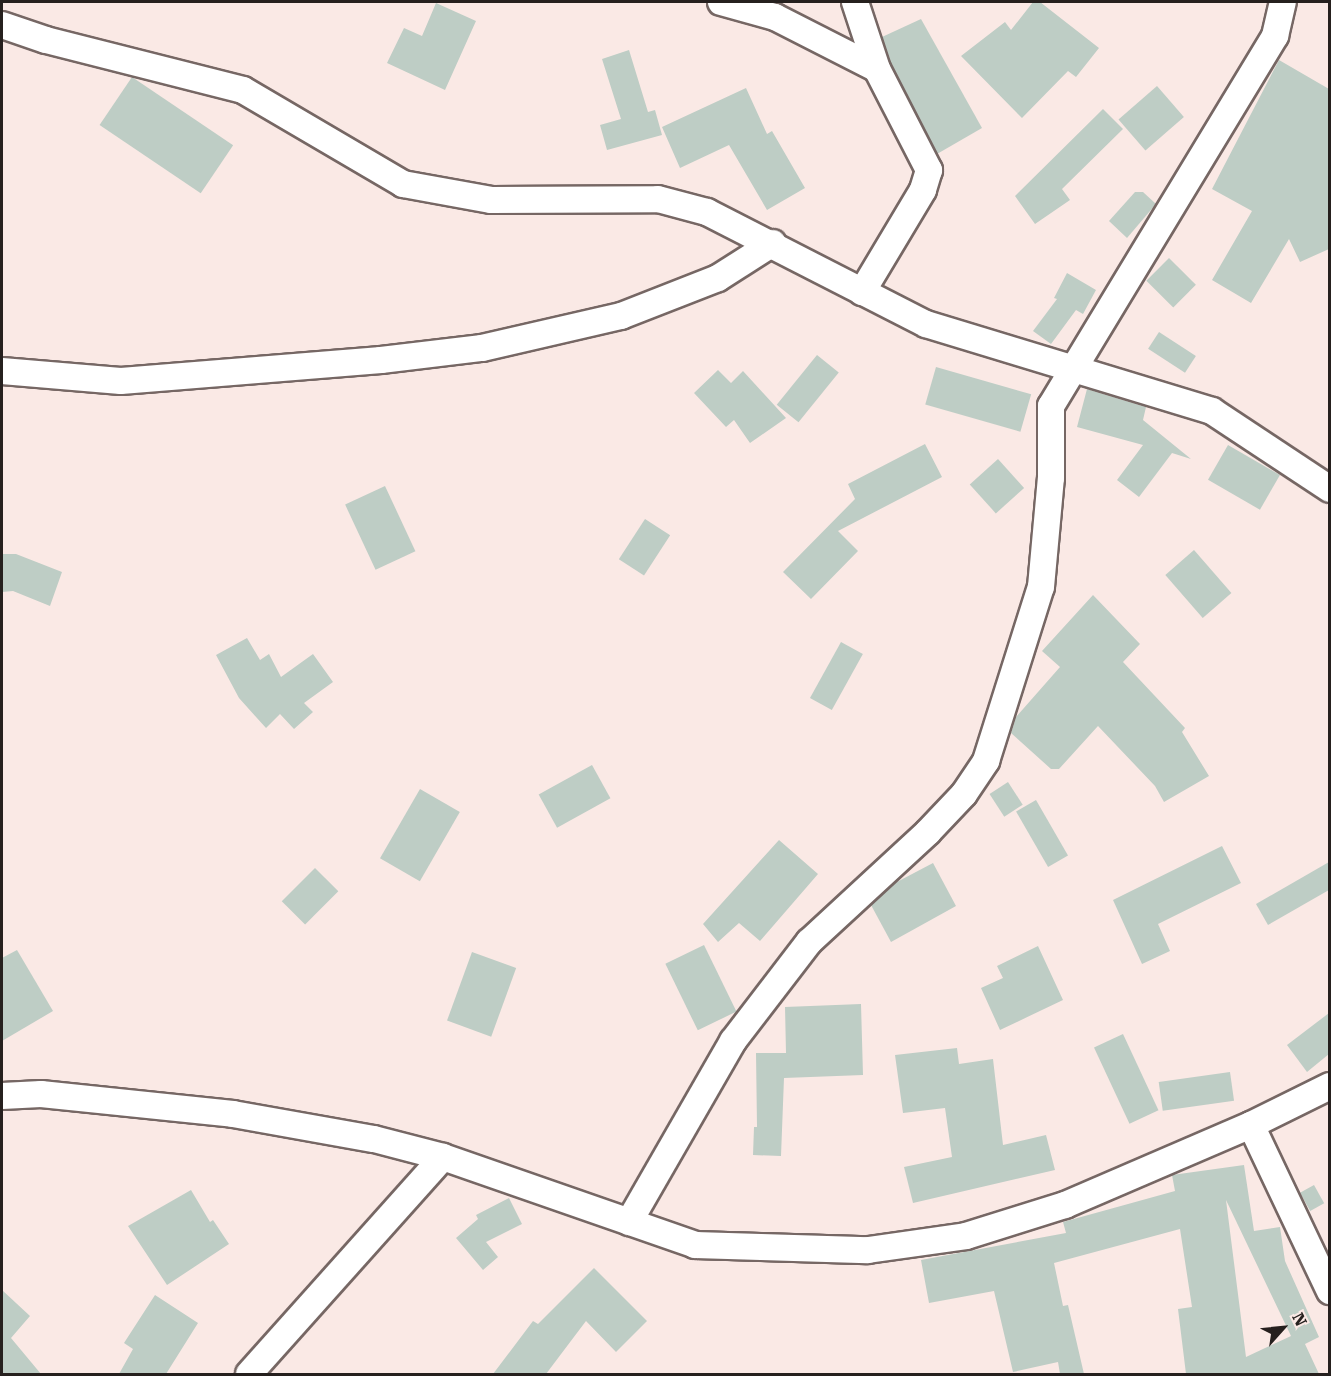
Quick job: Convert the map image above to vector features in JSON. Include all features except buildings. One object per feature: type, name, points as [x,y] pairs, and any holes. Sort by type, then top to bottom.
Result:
[{"type":"street","points":[[721,2],[775,16],[878,69]]},
{"type":"street","points":[[855,2],[878,69],[929,170],[923,190],[862,292]]},
{"type":"street","points":[[629,1222],[734,1041],[802,951],[928,832],[964,794],[986,761],[1041,587],[1052,478],[1051,406],[1073,366],[1275,36],[1283,2]]},
{"type":"street","points":[[2,25],[45,40],[243,90],[403,184],[490,200],[658,199],[707,212],[773,243],[926,324],[1073,366],[1212,411],[1329,489]]},
{"type":"street","points":[[2,371],[121,381],[381,360],[482,348],[621,316],[718,278],[773,243]]},
{"type":"street","points":[[2,1096],[41,1094],[233,1114],[374,1138],[443,1157],[695,1245],[868,1250],[966,1236],[1065,1205],[1251,1125],[1329,1086]]},
{"type":"street","points":[[1251,1125],[1329,1291]]},
{"type":"street","points":[[249,1374],[443,1157]]}]
